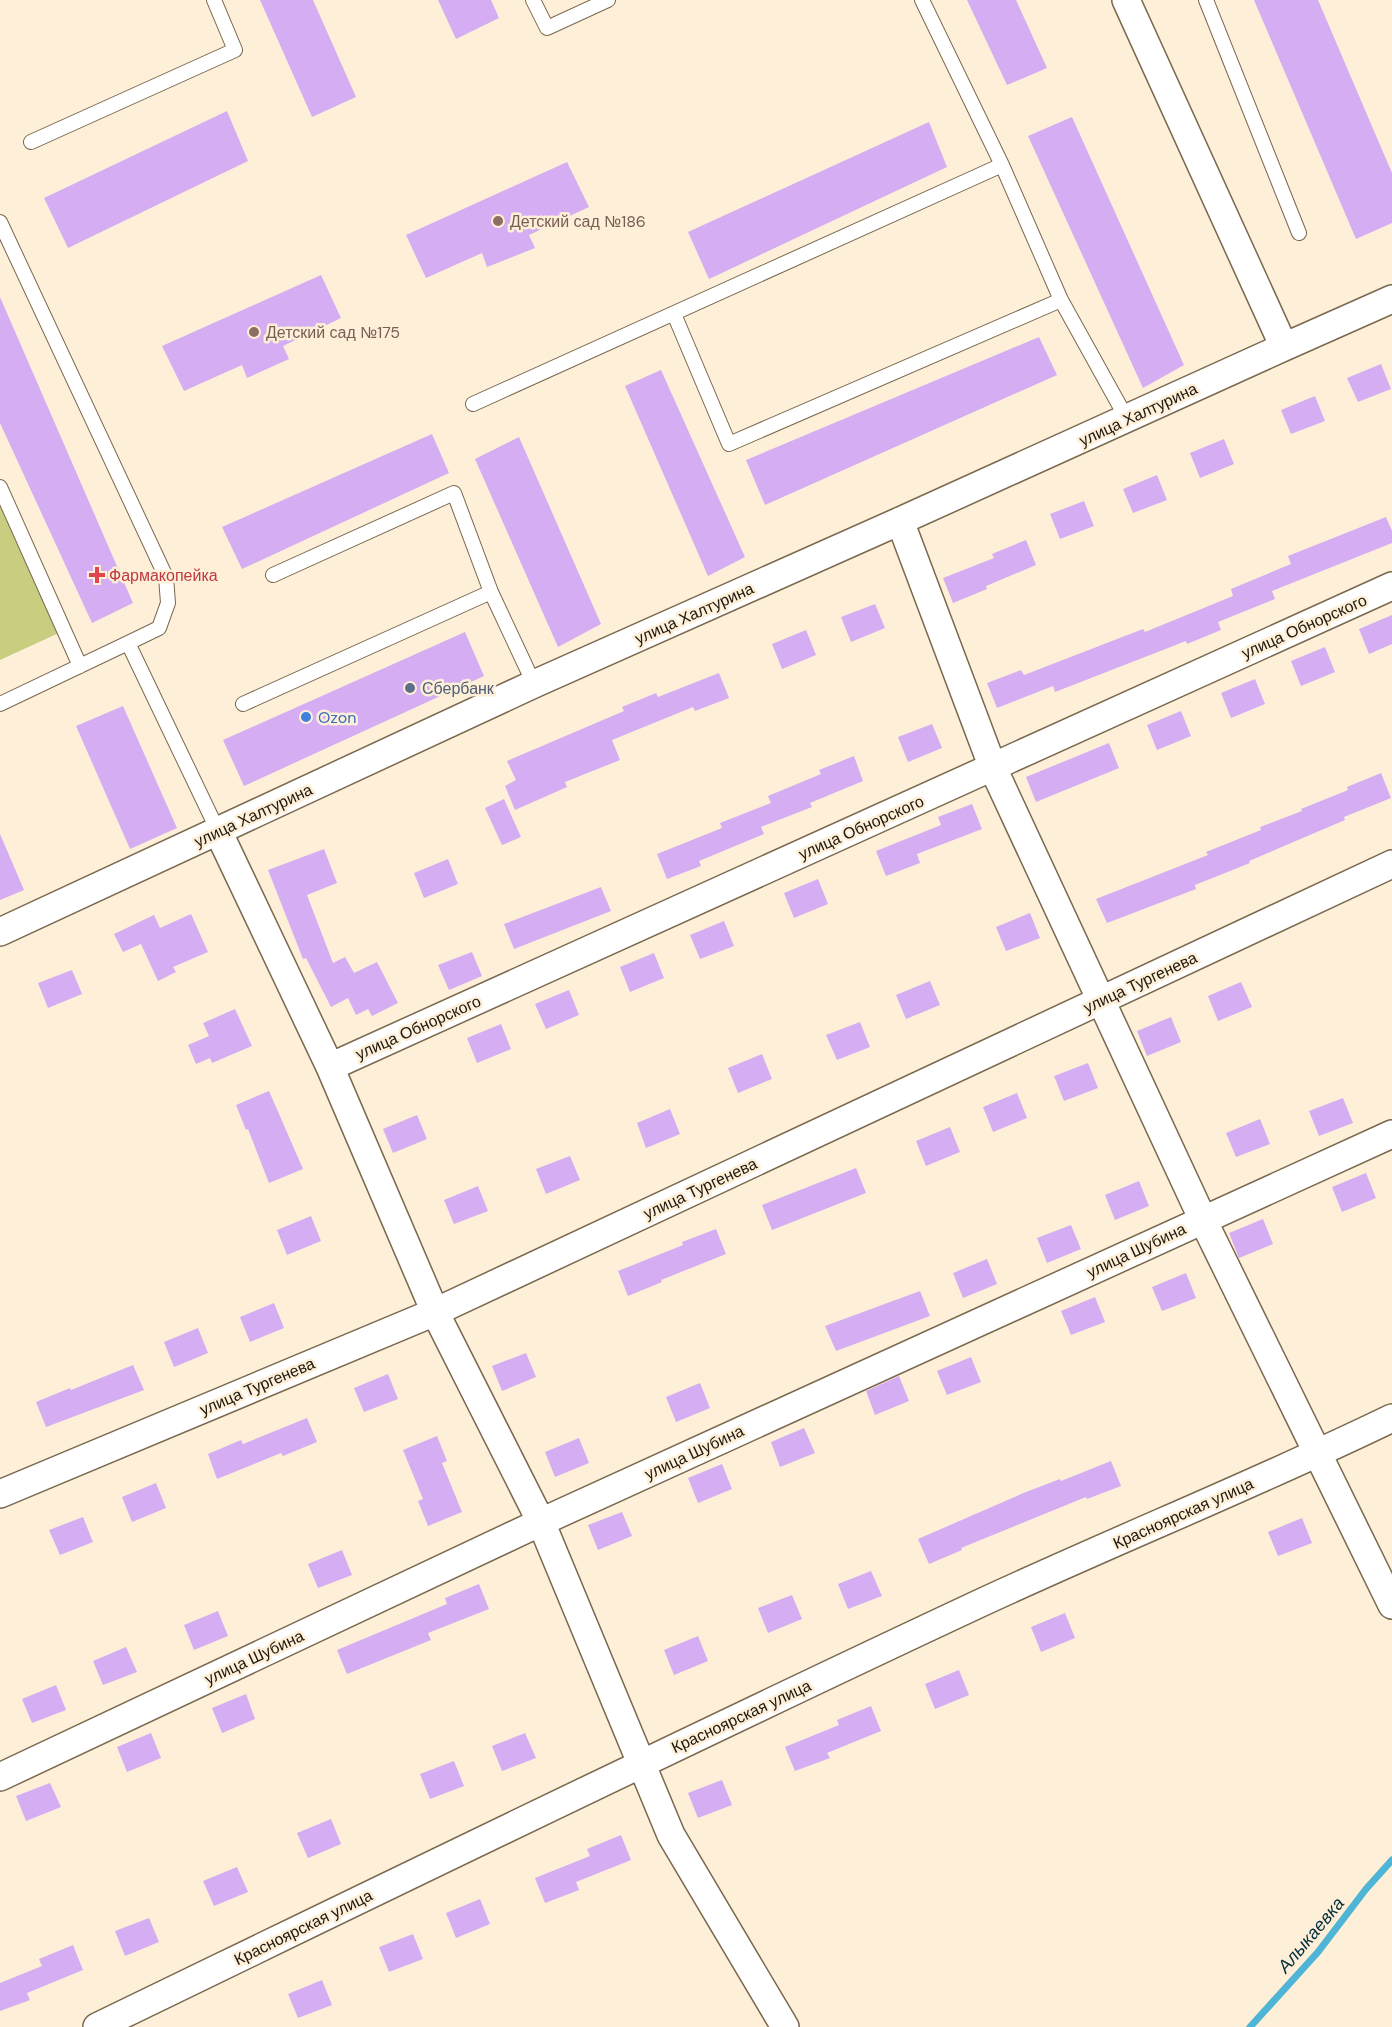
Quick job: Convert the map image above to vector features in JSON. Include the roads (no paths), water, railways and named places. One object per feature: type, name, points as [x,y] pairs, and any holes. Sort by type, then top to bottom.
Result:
[{"type":"street","points":[[1126,0],[1284,346]]},
{"type":"street","name":"улица Халтурина","points":[[0,933],[534,684],[1392,299]]},
{"type":"street","points":[[900,521],[993,768],[1203,1220],[1392,1605]]},
{"type":"street","name":"улица Обнорского","points":[[330,1067],[1392,586]]},
{"type":"street","points":[[218,831],[330,1067],[435,1312],[541,1522],[671,1835],[784,2027]]},
{"type":"street","name":"улица Тургенева","points":[[0,1494],[435,1312],[1392,864]]},
{"type":"street","name":"улица Шубина","points":[[0,1777],[541,1522],[1392,1134]]},
{"type":"street","name":"Красноярская улица","points":[[97,2027],[976,1605],[1317,1454],[1392,1418]]},
{"type":"lane","points":[[31,142],[235,50],[214,0]]},
{"type":"lane","points":[[533,0],[547,28],[608,0]]},
{"type":"lane","points":[[922,0],[1002,165],[1061,300],[1127,419]]},
{"type":"lane","points":[[1206,0],[1299,233]]},
{"type":"lane","points":[[473,404],[1002,165]]},
{"type":"lane","points":[[0,222],[166,577],[168,603],[159,628],[0,704]]},
{"type":"lane","points":[[674,314],[729,444],[1061,300]]},
{"type":"lane","points":[[0,487],[80,666]]},
{"type":"lane","points":[[273,575],[454,493],[491,592],[534,684]]},
{"type":"lane","points":[[243,704],[491,592]]},
{"type":"lane","points":[[128,643],[218,831]]},
{"type":"waterway","name":"Алыкаевка","points":[[1250,2027],[1318,1952],[1366,1889],[1392,1860]]},
{"type":"place","name":"Детский сад №186","points":[[498,221]]},
{"type":"place","name":"Детский сад №175","points":[[254,332]]},
{"type":"place","name":"Фармакопейка","points":[[97,575]]},
{"type":"place","name":"Сбербанк","points":[[410,688]]},
{"type":"place","name":"Ozon","points":[[306,717]]}]
